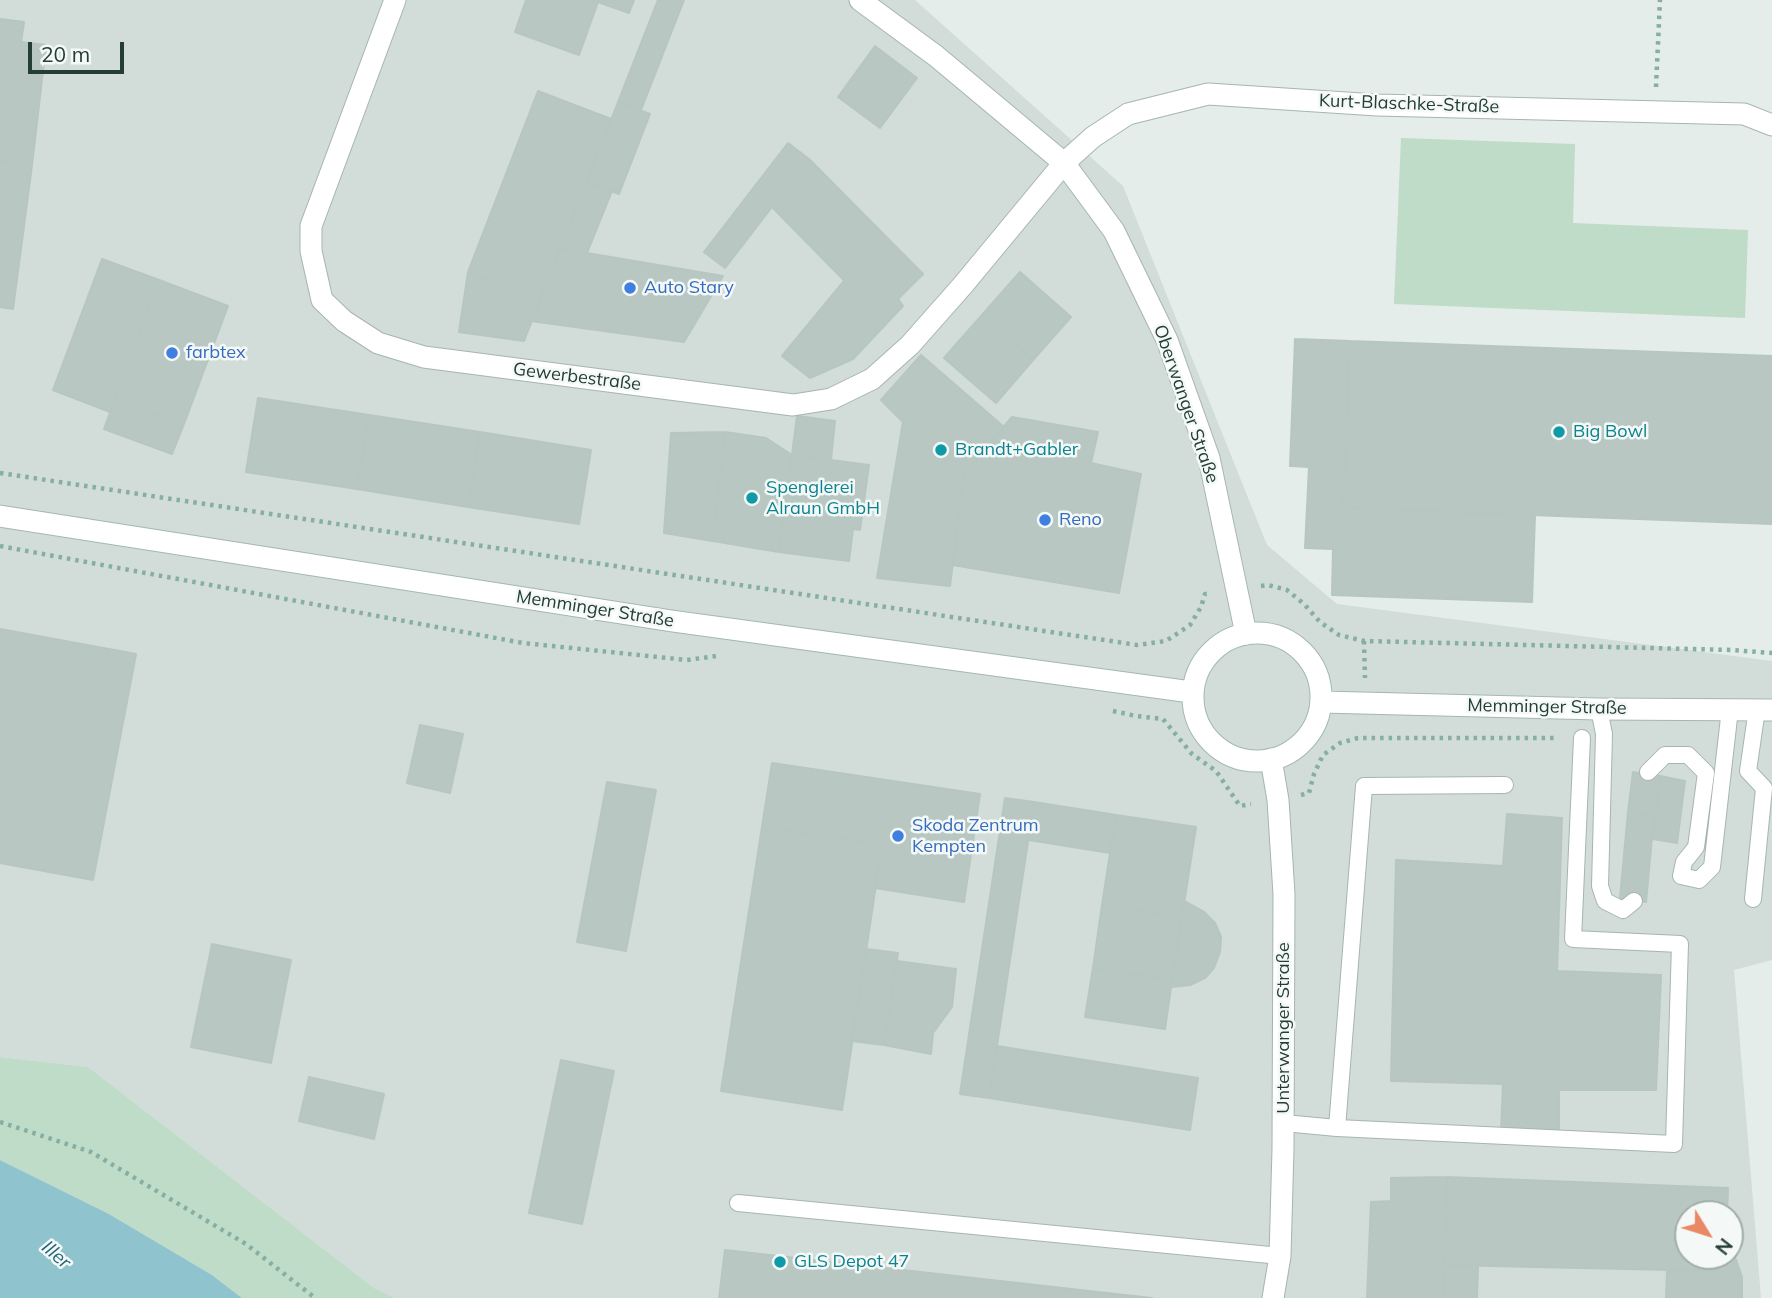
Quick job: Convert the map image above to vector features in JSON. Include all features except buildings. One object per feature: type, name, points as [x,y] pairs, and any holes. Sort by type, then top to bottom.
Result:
[{"type":"street","name":"Gewerbestraße","points":[[396,0],[311,226],[311,251],[322,300],[344,321],[378,343],[424,357],[793,405],[831,399],[872,379],[910,345],[1064,163]]},
{"type":"street","name":"Oberwanger Straße","points":[[860,0],[936,56],[1064,163],[1114,231],[1167,340],[1209,458],[1246,634]]},
{"type":"street","name":"Kurt-Blaschke-Straße","points":[[1064,163],[1093,137],[1128,114],[1208,94],[1377,105],[1744,114],[1772,125]]},
{"type":"street","name":"Memminger Straße","points":[[0,516],[672,621],[1191,692]]},
{"type":"street","points":[[1246,634],[1274,637],[1287,642],[1306,656],[1318,673],[1322,702],[1319,717],[1300,744],[1271,759],[1258,760],[1236,756],[1212,744],[1193,708],[1191,692],[1201,663],[1225,641],[1246,634]]},
{"type":"street","name":"Memminger Straße","points":[[1322,702],[1599,709],[1765,709]]},
{"type":"street","name":"Unterwanger Straße","points":[[1271,759],[1278,800],[1284,894],[1284,1123],[1280,1256],[1273,1298]]},
{"type":"lane","points":[[1599,709],[1604,734],[1600,886],[1605,901],[1623,910],[1634,901]]},
{"type":"lane","points":[[1648,772],[1665,755],[1688,755],[1706,773],[1696,847],[1684,862],[1681,876],[1699,880],[1712,867],[1730,709]]},
{"type":"lane","points":[[1752,899],[1764,788],[1748,771],[1765,709]]},
{"type":"lane","points":[[1284,1123],[1337,1128],[1674,1144],[1680,944],[1573,939],[1582,738]]},
{"type":"lane","points":[[1337,1128],[1364,786],[1504,785]]},
{"type":"lane","points":[[738,1203],[1280,1256]]},
{"type":"path","points":[[1656,111],[1660,0]]},
{"type":"path","points":[[0,473],[1137,645],[1166,641],[1190,625],[1205,594],[1268,585],[1287,590],[1320,622],[1339,635],[1364,641],[1772,653]]},
{"type":"path","points":[[0,1122],[91,1152],[246,1244],[315,1298]]},
{"type":"shaded area","points":[[0,0],[915,0],[1123,186],[1267,545],[1337,604],[1772,661],[1772,960],[1734,970],[1761,1298],[395,1298],[374,1288],[88,1067],[0,1057]]},
{"type":"green space","points":[[1401,138],[1575,144],[1573,223],[1748,230],[1745,318],[1394,304]]},
{"type":"green space","points":[[0,1057],[88,1067],[374,1288],[395,1298],[242,1298],[212,1275],[109,1214],[0,1160]]},
{"type":"water","name":"Iller","points":[[0,1160],[109,1214],[212,1275],[242,1298],[0,1298]]},
{"type":"place","name":"Auto Stary","points":[[630,288]]},
{"type":"place","name":"farbtex","points":[[172,353]]},
{"type":"place","name":"Big Bowl","points":[[1559,432]]},
{"type":"place","name":"Brandt+Gabler","points":[[941,450]]},
{"type":"place","name":"Spenglerei Alraun GmbH","points":[[752,498]]},
{"type":"place","name":"Reno","points":[[1045,520]]},
{"type":"place","name":"Skoda Zentrum Kempten","points":[[898,836]]},
{"type":"place","name":"GLS Depot 47","points":[[780,1262]]}]
